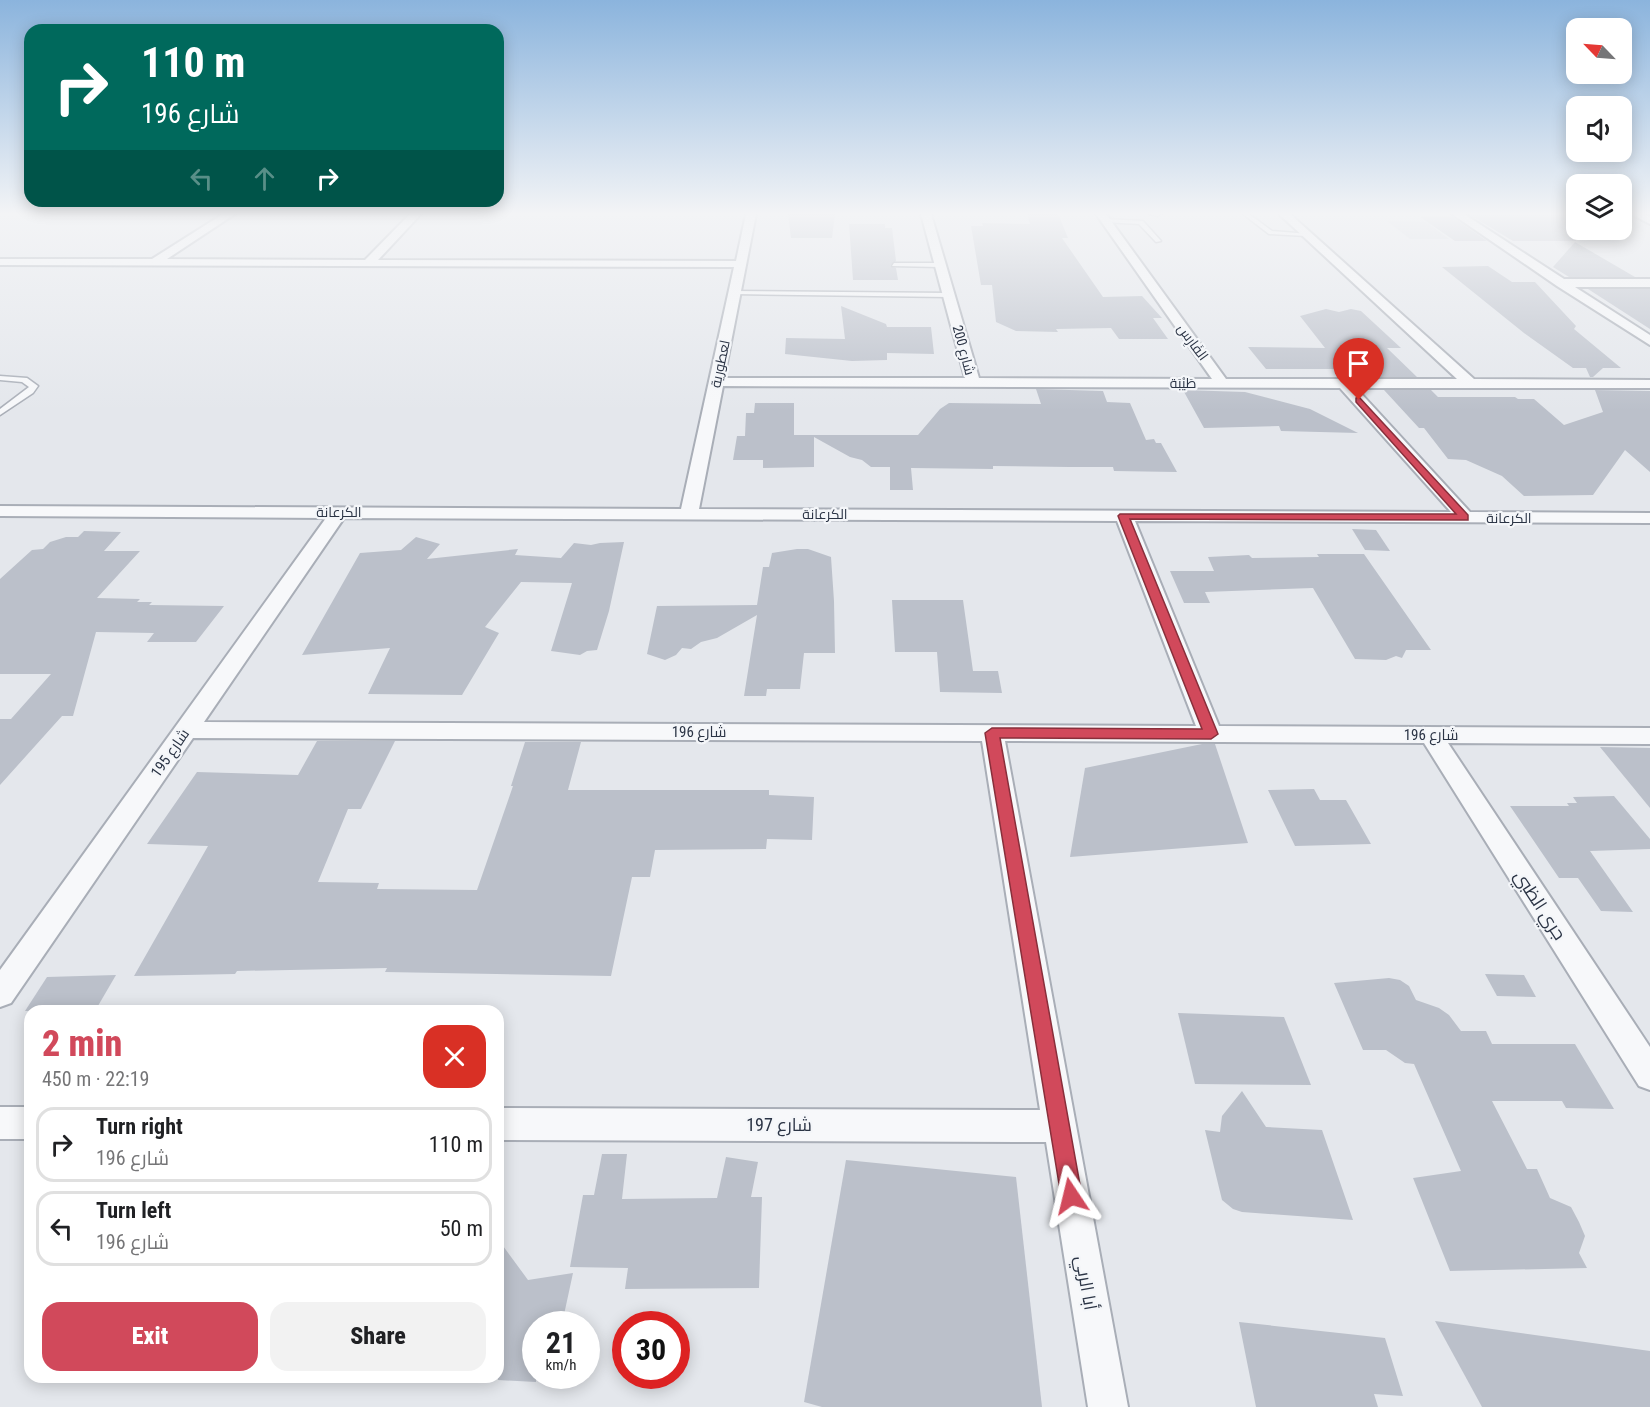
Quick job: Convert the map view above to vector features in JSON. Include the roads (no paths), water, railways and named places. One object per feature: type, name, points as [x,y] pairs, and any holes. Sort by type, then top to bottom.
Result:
[{"type":"street","name":"لعطورية","points":[[689,514],[738,280]]},
{"type":"street","name":"شارع 200","points":[[944,280],[973,383]]},
{"type":"street","name":"الفَارِس","points":[[1149,280],[1222,383]]},
{"type":"street","points":[[1356,280],[1471,384]]},
{"type":"street","points":[[1556,280],[1650,342]]},
{"type":"street","points":[[1561,283],[1650,284]]},
{"type":"street","name":"طَيْبَة","points":[[716,382],[1650,384]]},
{"type":"street","points":[[1344,383],[1465,518]]},
{"type":"street","name":"الكرعانة","points":[[5,515],[339,512],[1650,518]]},
{"type":"street","name":"شارع 195","points":[[0,994],[339,512]]},
{"type":"street","points":[[1124,516],[1211,734]]},
{"type":"street","name":"شارع 196","points":[[186,730],[1650,736]]},
{"type":"street","name":"أبا الربي","points":[[992,733],[1108,1407]]},
{"type":"street","name":"جري الظبي","points":[[1431,735],[1650,1075]]},
{"type":"street","points":[[0,1123],[24,1123]]},
{"type":"street","name":"شارع 197","points":[[504,1124],[1059,1126]]},
{"type":"lane","points":[[735,292],[949,295]]},
{"type":"lane","points":[[0,378],[24,380],[34,386],[0,413]]}]
